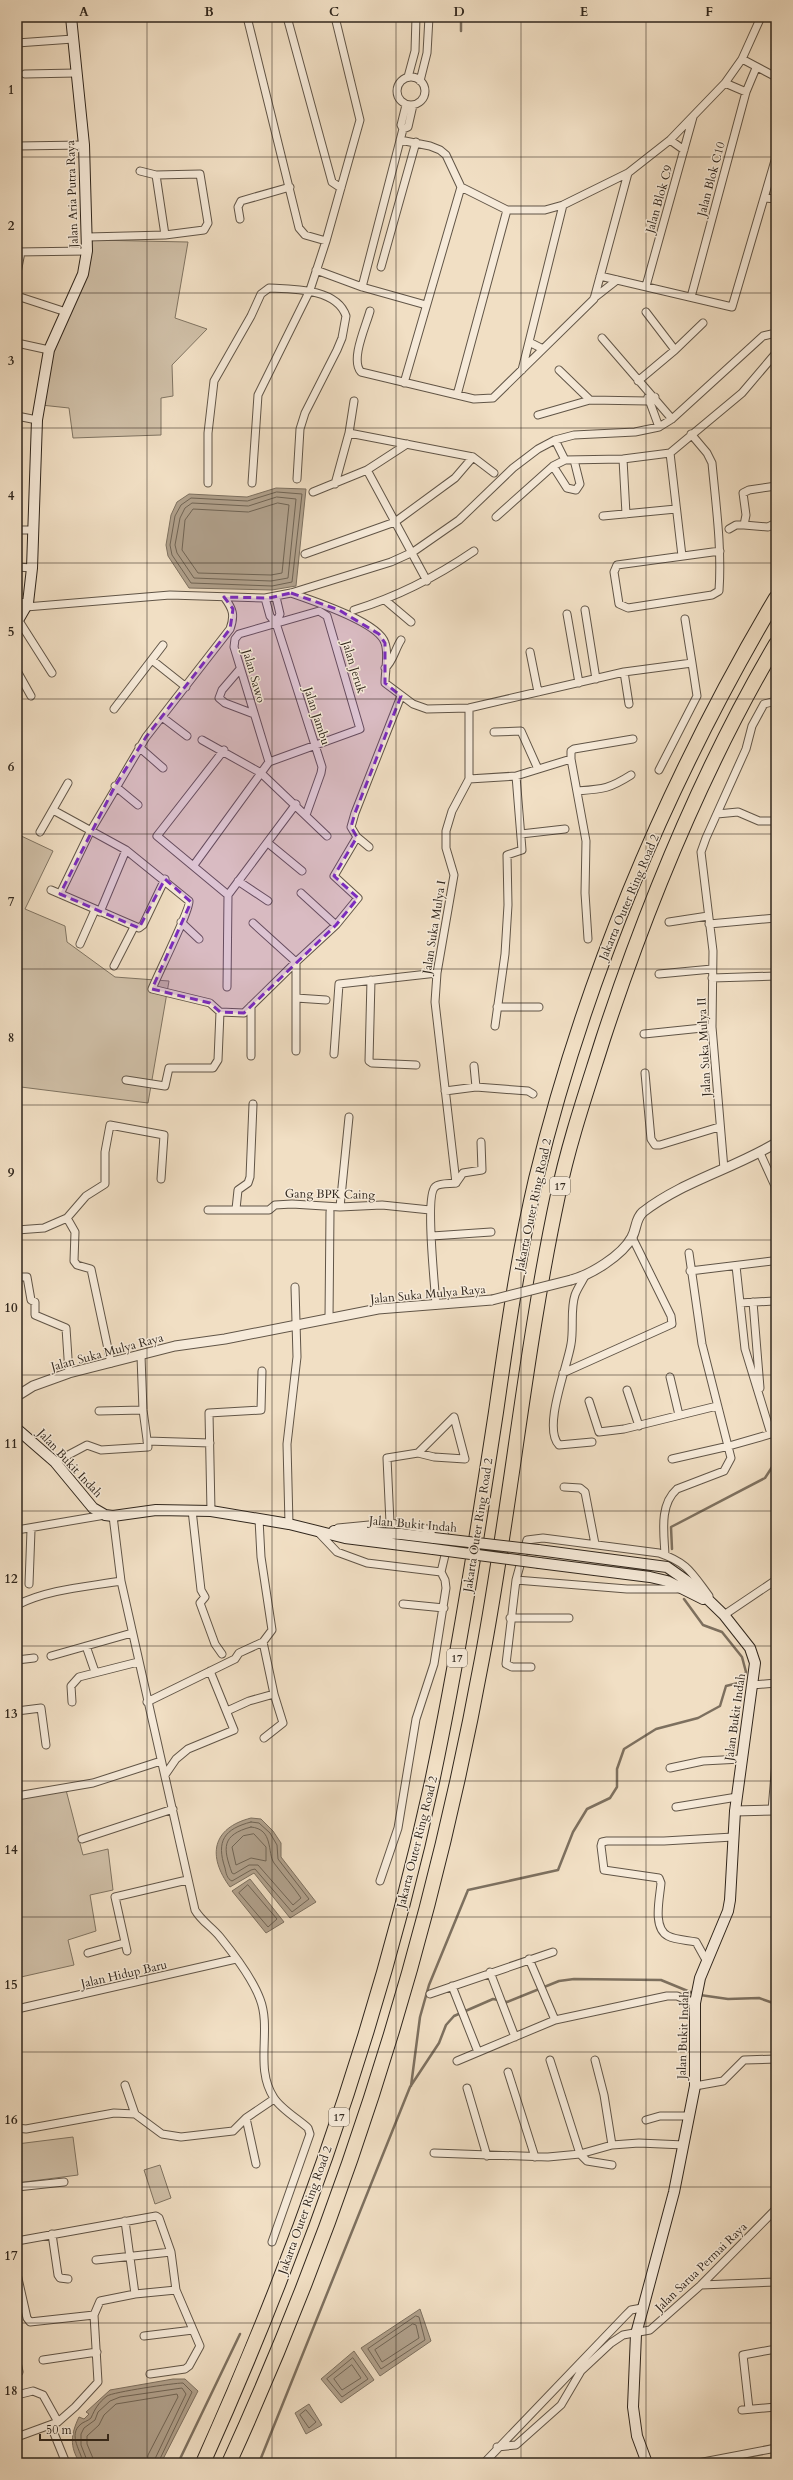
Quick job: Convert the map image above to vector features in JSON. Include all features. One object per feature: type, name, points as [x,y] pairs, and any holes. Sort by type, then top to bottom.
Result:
[{"type":"highway","name":"Jakarta Outer Ring Road 2","points":[[202,2463],[236,2390],[294,2244],[348,2091],[392,1940],[431,1788],[459,1651],[511,1314],[535,1184],[561,1083],[596,977],[632,884],[678,780],[736,666],[776,598]]},
{"type":"highway","name":"Jakarta Outer Ring Road 2","points":[[229,2463],[259,2398],[317,2255],[372,2098],[418,1946],[455,1791],[483,1657],[535,1316],[558,1191],[586,1091],[621,986],[701,785],[776,644]]},
{"type":"main road","name":"Jalan Aria Putra Raya","points":[[18,621],[24,604],[32,568],[37,420],[49,350],[83,274],[87,251],[88,237],[84,145],[71,17]]},
{"type":"main road","name":"Jalan Bukit Indah","points":[[17,1429],[55,1462],[93,1508],[109,1516],[156,1510],[211,1511],[289,1524],[318,1531],[401,1534],[433,1543],[539,1563],[650,1577],[667,1581],[707,1601]]},
{"type":"main road","name":"Jalan Bukit Indah","points":[[433,1543],[538,1550],[667,1567],[694,1586],[707,1601],[724,1615],[755,1658],[735,1811],[732,1886],[728,1911],[706,1960],[696,1996],[695,2086],[674,2192],[636,2334],[633,2408],[638,2436],[647,2463]]},
{"type":"street","points":[[247,17],[299,228],[305,235],[326,241]]},
{"type":"street","points":[[287,17],[332,182],[341,188]]},
{"type":"street","points":[[252,483],[258,395],[310,290],[326,241],[360,120],[335,17]]},
{"type":"street","points":[[408,78],[415,50],[416,17]]},
{"type":"street","points":[[409,105],[421,101],[424,95],[424,89],[420,81],[427,53],[429,17]]},
{"type":"street","points":[[400,140],[430,146],[446,155],[461,187],[508,210],[545,210],[563,205],[628,173],[670,140],[694,117],[725,83],[742,60],[761,17]]},
{"type":"street","points":[[17,43],[73,39]]},
{"type":"street","points":[[742,60],[776,77]]},
{"type":"street","name":"Jalan Blok C10","points":[[691,297],[746,92],[756,68]]},
{"type":"street","points":[[24,74],[76,73]]},
{"type":"street","points":[[409,105],[398,97],[397,90],[402,81],[408,78],[420,81]]},
{"type":"street","points":[[725,83],[746,92]]},
{"type":"street","points":[[362,287],[403,129],[408,127],[409,105]]},
{"type":"street","name":"Jalan Blok C9","points":[[646,286],[694,117]]},
{"type":"street","points":[[670,140],[684,150]]},
{"type":"street","points":[[381,267],[416,142]]},
{"type":"street","points":[[17,146],[84,145]]},
{"type":"street","points":[[600,276],[732,307],[776,157]]},
{"type":"street","points":[[88,237],[165,235],[204,230],[208,223],[200,174],[156,175],[140,171]]},
{"type":"street","points":[[594,298],[628,173]]},
{"type":"street","points":[[156,175],[165,235]]},
{"type":"street","points":[[404,383],[461,187]]},
{"type":"street","points":[[240,219],[238,207],[241,200],[290,188]]},
{"type":"street","points":[[765,198],[776,199]]},
{"type":"street","points":[[522,370],[563,205]]},
{"type":"street","points":[[457,395],[508,210]]},
{"type":"street","points":[[17,272],[19,252],[87,251]]},
{"type":"street","points":[[316,270],[362,287],[426,305]]},
{"type":"street","points":[[370,311],[357,357],[357,366],[366,375],[474,399],[493,398],[594,298],[617,280]]},
{"type":"street","points":[[208,483],[208,433],[214,381],[264,289],[310,290],[337,303],[346,316],[342,338],[337,350],[305,413],[300,430],[297,478]]},
{"type":"street","points":[[18,299],[66,312]]},
{"type":"street","points":[[646,312],[675,350]]},
{"type":"street","points":[[638,381],[675,350],[703,323]]},
{"type":"street","points":[[24,604],[170,595],[265,598],[276,597],[291,594],[391,562],[413,552],[459,520],[513,468],[538,449],[574,435],[635,432],[659,427],[672,419],[763,336],[776,333]]},
{"type":"street","points":[[602,338],[648,393],[655,397],[672,419]]},
{"type":"street","points":[[529,342],[543,348]]},
{"type":"street","points":[[17,343],[49,350]]},
{"type":"street","points":[[496,517],[553,466],[565,460],[623,459],[670,453],[742,393],[776,353]]},
{"type":"street","points":[[559,370],[590,400]]},
{"type":"street","points":[[648,393],[648,401],[659,427]]},
{"type":"street","points":[[538,415],[590,400],[648,401],[655,397]]},
{"type":"street","points":[[335,484],[348,433],[354,401]]},
{"type":"street","points":[[17,416],[37,420]]},
{"type":"street","points":[[348,433],[473,457],[494,473]]},
{"type":"street","points":[[691,434],[707,453],[712,464],[720,552],[718,591],[716,594],[628,608],[619,604],[615,566],[720,552]]},
{"type":"street","points":[[557,442],[565,460]]},
{"type":"street","points":[[313,492],[367,470],[407,444]]},
{"type":"street","points":[[670,453],[682,556]]},
{"type":"street","points":[[305,554],[395,522],[455,478],[473,457]]},
{"type":"street","points":[[623,459],[626,514]]},
{"type":"street","points":[[553,466],[567,488],[576,490],[580,484],[574,460]]},
{"type":"street","points":[[367,470],[413,552],[427,581]]},
{"type":"street","points":[[744,525],[746,515],[743,493],[749,490],[776,486]]},
{"type":"street","points":[[603,516],[676,509]]},
{"type":"street","points":[[729,529],[736,525],[768,527],[774,524]]},
{"type":"street","points":[[17,530],[33,530]]},
{"type":"street","points":[[354,610],[385,600],[427,581],[474,551]]},
{"type":"street","points":[[17,567],[32,568]]},
{"type":"street","points":[[291,594],[339,610],[379,634],[385,643],[385,683],[413,704],[427,709],[469,708],[624,672],[692,663]]},
{"type":"street","points":[[60,894],[90,832],[140,747],[230,629],[234,618],[233,609],[224,597]]},
{"type":"street","name":"Jalan Jambu","points":[[276,597],[280,614],[276,623]]},
{"type":"street","name":"Jalan Jambu","points":[[265,598],[270,616],[276,623],[322,769],[306,815]]},
{"type":"street","points":[[385,600],[411,622]]},
{"type":"street","points":[[585,610],[596,679]]},
{"type":"street","name":"Jalan Jeruk","points":[[276,623],[319,611],[324,612],[329,623],[360,729],[314,745]]},
{"type":"street","points":[[567,614],[579,683]]},
{"type":"street","points":[[659,770],[697,696],[685,619]]},
{"type":"street","points":[[18,621],[52,673]]},
{"type":"street","name":"Jalan Sawo","points":[[269,762],[234,647],[235,639],[239,634],[276,623]]},
{"type":"street","points":[[385,668],[390,665],[393,652],[401,640]]},
{"type":"street","points":[[114,709],[163,645]]},
{"type":"street","points":[[530,652],[538,692]]},
{"type":"street","points":[[152,660],[186,687]]},
{"type":"street","points":[[240,669],[222,690],[219,698],[225,703],[254,714]]},
{"type":"street","points":[[17,671],[31,696]]},
{"type":"street","points":[[624,672],[629,704]]},
{"type":"street","points":[[369,848],[357,837],[351,827],[355,813],[401,696]]},
{"type":"street","name":"Jalan Suka Mulya II","points":[[724,1169],[712,1027],[713,951],[701,852],[746,749],[756,719],[764,704],[776,701]]},
{"type":"street","name":"Jalan Suka Mulya I","points":[[456,1183],[435,1002],[437,973],[454,875],[446,848],[446,831],[452,811],[469,779],[469,708]]},
{"type":"street","points":[[162,717],[187,736]]},
{"type":"street","points":[[494,732],[521,731],[538,770]]},
{"type":"street","points":[[588,939],[585,893],[586,841],[571,759],[571,751],[574,749],[633,739]]},
{"type":"street","points":[[202,740],[224,750],[261,773],[296,804],[327,836]]},
{"type":"street","points":[[194,865],[269,762],[314,745]]},
{"type":"street","points":[[140,747],[163,768]]},
{"type":"street","points":[[224,750],[157,836],[194,865],[228,895]]},
{"type":"street","points":[[469,779],[516,776],[571,759]]},
{"type":"street","points":[[577,791],[607,789],[620,783],[631,775]]},
{"type":"street","points":[[495,1026],[506,933],[507,855],[522,850],[516,776]]},
{"type":"street","points":[[40,832],[68,783]]},
{"type":"street","points":[[116,786],[138,805]]},
{"type":"street","points":[[227,987],[228,895],[296,804]]},
{"type":"street","points":[[53,810],[90,832],[126,850],[165,879],[190,901],[190,909],[181,922],[152,990],[210,1003],[220,1012],[244,1013],[336,925],[358,898],[334,876],[357,837]]},
{"type":"street","points":[[717,814],[738,812],[759,821],[776,820]]},
{"type":"street","points":[[521,834],[565,829]]},
{"type":"street","points":[[268,843],[302,871]]},
{"type":"street","points":[[80,944],[98,911],[126,850]]},
{"type":"street","points":[[51,890],[139,928],[143,925],[165,879]]},
{"type":"street","points":[[238,881],[268,901]]},
{"type":"street","points":[[301,893],[336,925]]},
{"type":"street","points":[[669,922],[708,916]]},
{"type":"street","points":[[709,924],[776,918]]},
{"type":"street","points":[[181,922],[199,939]]},
{"type":"street","points":[[253,923],[296,962],[296,1051]]},
{"type":"street","points":[[114,966],[134,927]]},
{"type":"street","points":[[659,974],[712,969]]},
{"type":"street","points":[[334,1054],[339,984],[437,973]]},
{"type":"street","points":[[712,978],[776,976]]},
{"type":"street","points":[[371,980],[369,1061],[416,1065]]},
{"type":"street","points":[[296,998],[326,1000]]},
{"type":"street","points":[[251,1006],[251,1056]]},
{"type":"street","points":[[497,1007],[539,1007]]},
{"type":"street","points":[[126,1080],[165,1086],[169,1068],[213,1068],[218,1060],[220,1012]]},
{"type":"street","points":[[644,1034],[712,1027]]},
{"type":"street","points":[[474,1066],[476,1087]]},
{"type":"street","points":[[645,1073],[651,1139],[655,1144],[660,1145],[720,1127]]},
{"type":"street","points":[[445,1091],[476,1087],[528,1091],[532,1094]]},
{"type":"street","points":[[236,1209],[238,1190],[248,1183],[250,1177],[253,1104]]},
{"type":"street","points":[[340,1207],[349,1116]]},
{"type":"street","points":[[17,1230],[44,1228],[67,1218],[86,1196],[105,1184],[105,1152],[110,1125],[164,1134],[161,1179]]},
{"type":"street","points":[[436,1305],[430,1210],[435,1186],[456,1183],[463,1173],[482,1169],[481,1142]]},
{"type":"street","name":"Jalan Suka Mulya Raya","points":[[17,1396],[33,1386],[69,1373],[141,1356],[175,1346],[225,1339],[378,1309],[492,1300],[585,1276],[614,1257],[632,1237],[638,1219],[644,1211],[675,1191],[760,1153],[776,1143]]},
{"type":"street","points":[[760,1153],[776,1186],[776,1242]]},
{"type":"street","name":"Gang BPK Caing","points":[[208,1210],[269,1210],[278,1204],[340,1207],[382,1206],[430,1210]]},
{"type":"street","points":[[329,1319],[330,1212]]},
{"type":"street","points":[[67,1218],[75,1232],[74,1261],[77,1265],[91,1269],[111,1363]]},
{"type":"street","points":[[432,1236],[491,1232]]},
{"type":"street","points":[[563,1373],[672,1324],[671,1316],[632,1237]]},
{"type":"street","points":[[665,1555],[664,1520],[667,1502],[671,1494],[677,1489],[724,1471],[731,1458],[702,1344],[690,1271],[689,1253]]},
{"type":"street","points":[[690,1271],[772,1261]]},
{"type":"street","points":[[672,1459],[729,1446],[771,1434],[745,1348],[736,1266]]},
{"type":"street","points":[[585,1276],[574,1299],[571,1346],[555,1408],[554,1432],[557,1443],[566,1446],[592,1442]]},
{"type":"street","points":[[17,1277],[27,1277],[31,1300],[35,1302],[35,1315],[66,1328],[69,1373]]},
{"type":"street","points":[[289,1524],[287,1444],[297,1363],[295,1287]]},
{"type":"street","points":[[740,1303],[774,1300]]},
{"type":"street","points":[[753,1302],[762,1403]]},
{"type":"street","points":[[55,1462],[87,1445],[100,1450],[148,1447],[143,1410],[141,1356]]},
{"type":"street","points":[[211,1511],[209,1413],[261,1410],[262,1371]]},
{"type":"street","points":[[670,1377],[679,1415]]},
{"type":"street","points":[[627,1390],[639,1426]]},
{"type":"street","points":[[589,1401],[598,1432],[639,1426],[717,1406]]},
{"type":"street","points":[[99,1411],[143,1410]]},
{"type":"street","points":[[390,1523],[387,1458],[418,1452],[434,1457],[465,1459],[454,1417],[418,1452]]},
{"type":"street","points":[[147,1441],[210,1443]]},
{"type":"street","points":[[564,1487],[580,1488],[585,1492],[595,1544]]},
{"type":"street","points":[[192,1510],[202,1590],[205,1597],[200,1602],[213,1638],[222,1654]]},
{"type":"street","points":[[17,1530],[30,1530],[109,1516],[146,1702],[165,1775],[187,1880],[195,1910],[200,1919],[220,1937],[258,1993],[264,2017],[264,2058],[267,2078],[274,2099],[308,2128],[310,2134],[272,2242]]},
{"type":"street","points":[[146,1702],[210,1671],[263,1642],[272,1630],[261,1557],[259,1519]]},
{"type":"street","points":[[318,1531],[361,1524],[390,1523],[439,1531],[445,1535],[446,1551],[441,1572],[445,1580],[446,1588],[434,1664],[416,1719],[398,1828],[380,1881]]},
{"type":"street","points":[[29,1584],[30,1530]]},
{"type":"street","points":[[318,1531],[337,1552],[367,1563],[441,1572]]},
{"type":"street","points":[[531,1667],[512,1667],[507,1665],[510,1618],[516,1580],[527,1540],[542,1538],[595,1544],[676,1558],[689,1568],[724,1615],[776,1580]]},
{"type":"street","points":[[516,1580],[627,1589],[681,1589]]},
{"type":"street","points":[[17,1605],[30,1598],[55,1592],[121,1581]]},
{"type":"street","points":[[403,1604],[444,1608]]},
{"type":"street","points":[[510,1618],[569,1618]]},
{"type":"street","points":[[51,1656],[132,1633]]},
{"type":"street","points":[[263,1642],[274,1694],[283,1723],[264,1738]]},
{"type":"street","points":[[86,1646],[94,1669]]},
{"type":"street","points":[[17,1660],[34,1658]]},
{"type":"street","points":[[72,1702],[71,1686],[80,1677],[138,1662]]},
{"type":"street","points":[[165,1775],[176,1759],[188,1749],[234,1730],[210,1671]]},
{"type":"street","points":[[752,1685],[776,1682]]},
{"type":"street","points":[[227,1712],[249,1701],[274,1694]]},
{"type":"street","points":[[17,1712],[41,1708],[46,1745]]},
{"type":"street","points":[[670,1768],[703,1761],[742,1759]]},
{"type":"street","points":[[17,1796],[93,1783],[161,1760]]},
{"type":"street","points":[[735,1811],[774,1810],[776,1762]]},
{"type":"street","points":[[676,1807],[737,1797]]},
{"type":"street","points":[[82,1839],[173,1809]]},
{"type":"street","points":[[706,1960],[696,1942],[668,1936],[662,1932],[658,1923],[661,1883],[659,1878],[604,1870],[601,1846],[602,1842],[607,1841],[664,1841],[733,1837]]},
{"type":"street","points":[[127,1951],[115,1897],[187,1880]]},
{"type":"street","points":[[88,1953],[124,1943]]},
{"type":"street","points":[[430,1994],[490,1972],[553,1952]]},
{"type":"street","name":"Jalan Hidup Baru","points":[[17,2009],[236,1959]]},
{"type":"street","points":[[529,1959],[555,2020]]},
{"type":"street","points":[[490,1972],[515,2037]]},
{"type":"street","points":[[452,1986],[478,2052]]},
{"type":"street","points":[[457,2061],[555,2020],[667,1996],[696,1996]]},
{"type":"street","points":[[695,2086],[719,2083],[744,2060],[776,2058]]},
{"type":"street","points":[[550,2060],[580,2154],[587,2161],[612,2165]]},
{"type":"street","points":[[595,2060],[604,2095],[612,2145]]},
{"type":"street","points":[[508,2072],[535,2157]]},
{"type":"street","points":[[125,2085],[135,2114],[156,2131],[173,2136],[233,2131],[246,2118],[274,2099]]},
{"type":"street","points":[[467,2088],[487,2156]]},
{"type":"street","points":[[17,2128],[26,2129],[114,2113],[135,2114]]},
{"type":"street","points":[[646,2120],[660,2116],[689,2116]]},
{"type":"street","points":[[246,2118],[256,2164]]},
{"type":"street","points":[[434,2153],[535,2157],[580,2154],[612,2145],[639,2143],[684,2145]]},
{"type":"street","points":[[17,2187],[64,2182]]},
{"type":"street","name":"Jalan Sarua Permai Raya","points":[[497,2447],[516,2445],[561,2405],[581,2371],[604,2349],[617,2338],[650,2330],[701,2285],[776,2209]]},
{"type":"street","points":[[17,2241],[156,2216],[162,2222],[171,2252],[176,2290],[200,2346],[189,2366],[182,2371],[150,2374]]},
{"type":"street","points":[[125,2221],[135,2294]]},
{"type":"street","points":[[52,2234],[58,2275],[60,2278],[68,2278]]},
{"type":"street","points":[[96,2260],[171,2252]]},
{"type":"street","points":[[17,2274],[20,2305],[27,2318],[33,2323],[94,2315]]},
{"type":"street","points":[[701,2285],[776,2282]]},
{"type":"street","points":[[17,2437],[49,2427],[58,2422],[75,2407],[98,2382],[94,2315],[100,2301],[135,2294],[176,2290]]},
{"type":"street","points":[[484,2463],[497,2447],[624,2316],[631,2310],[642,2308]]},
{"type":"street","points":[[144,2336],[193,2330]]},
{"type":"street","points":[[776,2349],[743,2355],[746,2410],[776,2407]]},
{"type":"street","points":[[43,2360],[97,2352]]},
{"type":"street","points":[[17,2362],[19,2372]]},
{"type":"street","points":[[17,2395],[33,2391],[43,2395],[58,2422]]},
{"type":"street","points":[[49,2427],[66,2463]]},
{"type":"street","points":[[698,2463],[776,2448]]},
{"type":"highlighted area","points":[[291,593],[339,610],[379,634],[385,643],[385,683],[401,696],[355,813],[351,827],[357,837],[334,876],[358,898],[336,925],[244,1013],[220,1012],[210,1003],[152,989],[191,902],[165,879],[139,928],[60,894],[115,786],[146,737],[230,629],[233,609],[224,597],[269,598]]},
{"type":"shaded area","points":[[92,240],[188,242],[175,318],[207,329],[172,365],[173,396],[161,398],[161,435],[73,438],[69,408],[41,405],[48,364],[86,273]]},
{"type":"shaded area","points":[[17,834],[53,851],[25,909],[65,926],[67,942],[115,977],[169,981],[148,1103],[21,1087],[17,1104]]},
{"type":"shaded area","points":[[66,1790],[83,1855],[108,1849],[113,1890],[90,1895],[96,1931],[68,1940],[74,1965],[21,1977],[17,1964],[17,1797]]},
{"type":"shaded area","points":[[73,2137],[78,2175],[17,2183],[17,2144]]},
{"type":"shaded area","points":[[160,2165],[171,2198],[155,2204],[144,2170]]},
{"type":"water","points":[[276,488],[306,489],[296,586],[272,590],[189,588],[168,556],[166,545],[171,515],[177,502],[189,494],[247,497]]},
{"type":"water","points":[[251,1818],[261,1819],[273,1831],[281,1843],[281,1857],[316,1902],[290,1918],[254,1873],[230,1887],[218,1865],[216,1854],[217,1845],[221,1836],[228,1829],[238,1823]]},
{"type":"water","points":[[250,1879],[284,1922],[266,1933],[232,1891]]},
{"type":"water","points":[[420,2309],[431,2341],[380,2376],[361,2348]]},
{"type":"water","points":[[354,2351],[374,2380],[341,2403],[321,2379]]},
{"type":"water","points":[[173,2379],[185,2379],[198,2391],[161,2463],[80,2463],[76,2457],[72,2440],[74,2429],[79,2417],[84,2419],[89,2414],[86,2412],[110,2390]]},
{"type":"water","points":[[309,2404],[322,2425],[306,2434],[295,2413]]},
{"type":"waterway","points":[[461,17],[461,31]]},
{"type":"waterway","points":[[672,1549],[671,1527],[765,1478],[776,1461]]},
{"type":"waterway","points":[[411,2086],[420,2017],[429,1985],[468,1890],[558,1870],[573,1832],[587,1809],[610,1798],[617,1787],[617,1769],[624,1749],[656,1729],[698,1718],[720,1706],[726,1686],[742,1682],[746,1672],[742,1657],[722,1632],[703,1625],[684,1599]]},
{"type":"waterway","points":[[503,2001],[507,2002],[559,1981],[574,1979],[661,1980],[695,1994]]},
{"type":"waterway","points":[[700,1995],[728,1999],[759,1998],[776,2004]]},
{"type":"waterway","points":[[259,2463],[410,2087],[439,2043],[446,2025],[454,2016],[493,1999],[498,2000]]},
{"type":"waterway","points":[[178,2463],[240,2334]]}]
